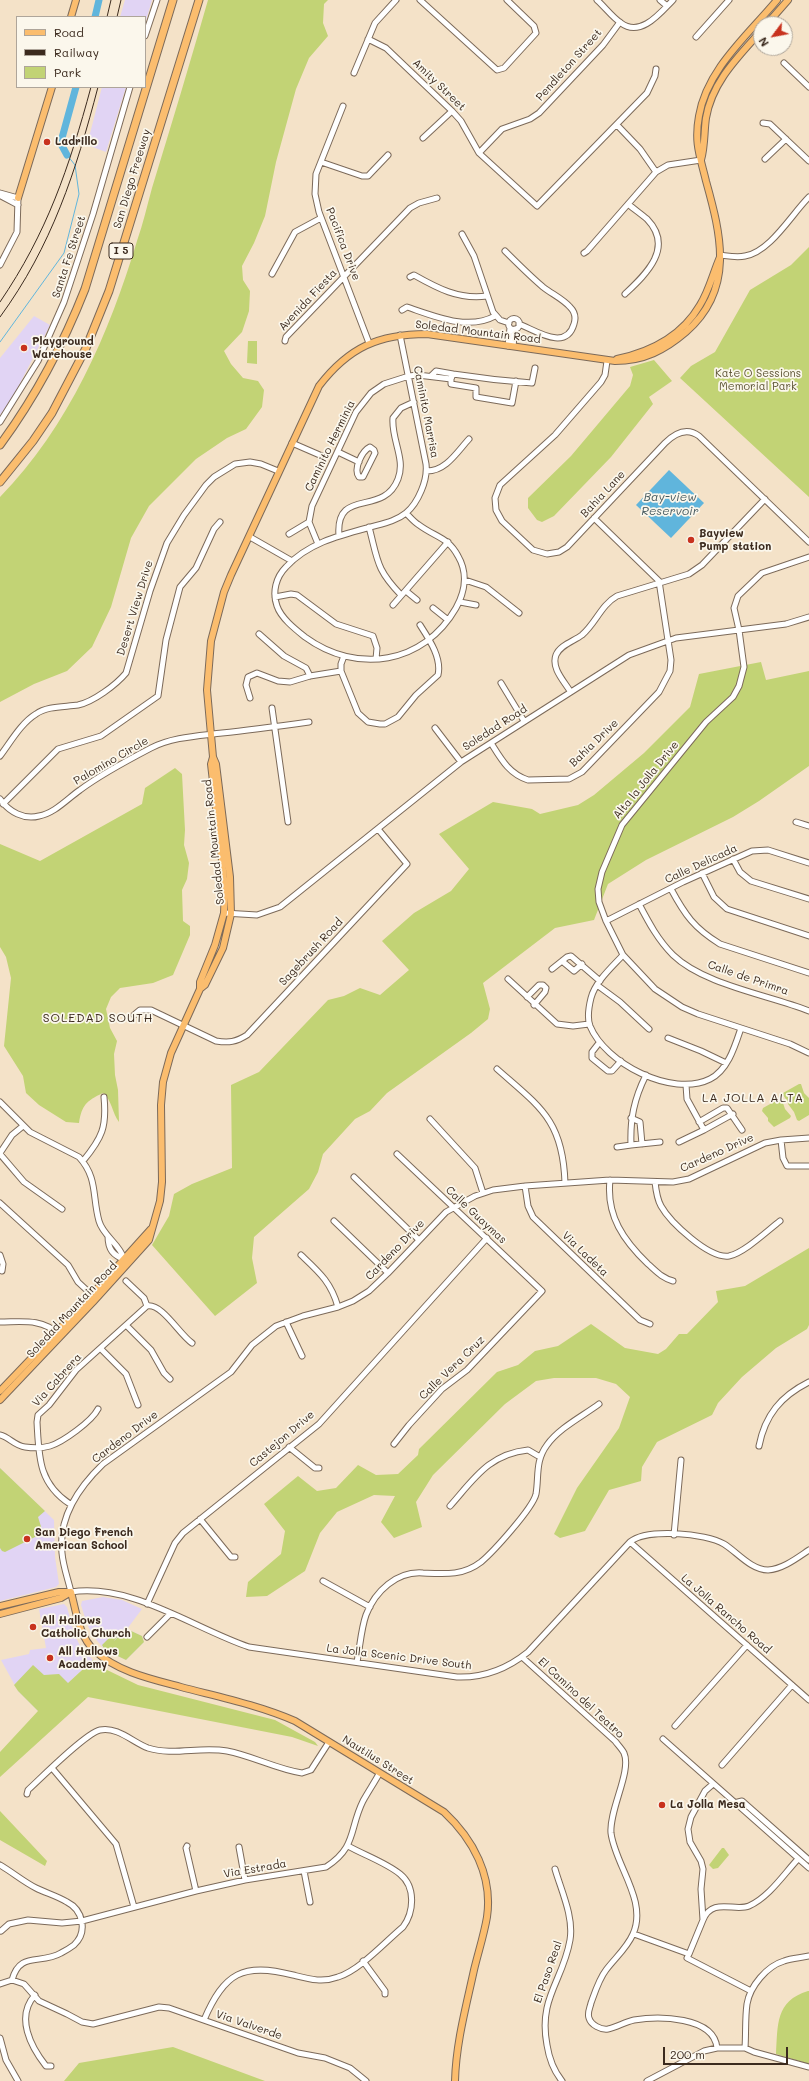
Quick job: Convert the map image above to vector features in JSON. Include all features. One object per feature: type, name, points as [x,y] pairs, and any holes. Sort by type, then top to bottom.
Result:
[{"type":"highway","name":"San Diego Freeway","points":[[0,444],[44,379],[67,334],[85,289],[173,0]]},
{"type":"highway","name":"San Diego Freeway","points":[[0,482],[33,441],[52,413],[89,341],[109,291],[199,0]]},
{"type":"main road","points":[[71,16],[76,0]]},
{"type":"main road","name":"Soledad Mountain Road","points":[[0,1391],[58,1334],[127,1261],[151,1229],[160,1201],[162,1182],[161,1105],[163,1082],[171,1053],[183,1025],[200,989],[205,985],[222,948],[227,913],[230,877],[216,764],[213,757],[207,690],[211,641],[224,592],[250,537],[278,471],[322,381],[334,366],[369,343],[400,334],[428,334],[607,361],[627,361],[654,354],[688,330],[698,318],[713,292],[719,274],[720,255],[718,229],[696,145],[701,104],[709,84],[723,63],[777,0]]},
{"type":"main road","points":[[774,16],[788,0]]},
{"type":"main road","name":"Soledad Mountain Road","points":[[701,160],[706,118],[716,87],[753,41]]},
{"type":"main road","points":[[18,198],[52,88]]},
{"type":"main road","points":[[607,361],[651,349],[663,342],[682,327],[700,306],[720,255]]},
{"type":"main road","name":"Soledad Mountain Road","points":[[0,1400],[92,1294],[127,1261]]},
{"type":"main road","name":"La Jolla Scenic Drive South","points":[[0,1606],[53,1594],[71,1592]]},
{"type":"main road","name":"La Jolla Scenic Drive South","points":[[0,1614],[61,1598],[71,1592]]},
{"type":"main road","name":"Nautilus Street","points":[[71,1592],[79,1624],[86,1639],[94,1650],[116,1665],[149,1679],[270,1710],[295,1721],[379,1774],[444,1812],[456,1823],[476,1852],[482,1865],[487,1891],[487,1916],[462,2022],[456,2059],[455,2081]]},
{"type":"street","points":[[146,33],[156,0]]},
{"type":"street","points":[[354,74],[375,23],[396,0]]},
{"type":"street","points":[[420,0],[492,68],[497,70],[504,68],[536,33],[534,26],[507,0]]},
{"type":"street","points":[[597,0],[620,22],[627,26],[645,25],[653,21],[673,0]]},
{"type":"street","points":[[660,0],[667,6]]},
{"type":"street","points":[[696,37],[729,0]]},
{"type":"street","name":"Pendleton Street","points":[[479,153],[502,129],[530,119],[539,113],[603,45],[620,22]]},
{"type":"street","name":"Amity Street","points":[[368,39],[386,48],[452,111],[462,121],[479,153],[537,206],[617,125]]},
{"type":"street","points":[[784,63],[809,87]]},
{"type":"street","points":[[656,69],[656,76],[647,93],[617,125],[640,149],[656,172]]},
{"type":"street","name":"Santa Fe Street","points":[[0,422],[38,361],[64,302],[93,214],[130,88]]},
{"type":"street","name":"Pacifica Drive","points":[[343,106],[321,162],[315,182],[315,194],[321,218],[369,343]]},
{"type":"street","points":[[423,138],[452,111]]},
{"type":"street","points":[[763,123],[770,124],[809,161]]},
{"type":"street","points":[[765,159],[786,139]]},
{"type":"street","points":[[321,162],[362,176],[368,176],[388,155]]},
{"type":"street","points":[[584,253],[656,172],[668,165],[701,160]]},
{"type":"street","points":[[0,195],[18,198],[17,232],[0,266]]},
{"type":"street","points":[[0,195],[18,205]]},
{"type":"street","points":[[720,255],[743,257],[754,254],[767,245],[809,197]]},
{"type":"street","name":"Avenida Fiesta","points":[[285,341],[286,337],[410,208],[419,202],[437,198]]},
{"type":"street","points":[[625,294],[648,272],[658,252],[654,230],[648,220],[628,204]]},
{"type":"street","points":[[272,274],[295,232],[321,218]]},
{"type":"street","points":[[462,234],[474,256],[495,316],[513,326],[549,338],[562,338],[573,328],[575,314],[570,307],[542,286],[505,251]]},
{"type":"street","points":[[410,277],[414,276],[436,288],[453,294],[476,298],[487,296]]},
{"type":"street","points":[[402,310],[407,307],[439,318],[473,323],[486,321],[495,316]]},
{"type":"street","points":[[510,346],[513,326]]},
{"type":"street","name":"Caminito Marrisa","points":[[400,334],[427,471],[420,493],[406,513]]},
{"type":"street","name":"Bahia Lane","points":[[607,361],[605,375],[601,382],[555,435],[500,485],[495,498],[496,510],[502,521],[531,548],[540,553],[547,554],[559,552],[566,547],[670,438],[686,431],[695,433],[699,436],[765,499]]},
{"type":"street","points":[[516,382],[512,403],[476,397],[476,388],[451,384],[452,376],[532,383],[536,368]]},
{"type":"street","name":"Caminito Herminia","points":[[309,522],[312,506],[356,412],[366,398],[384,384],[409,376],[431,376],[436,371],[452,376]]},
{"type":"street","points":[[339,536],[338,518],[343,511],[349,507],[376,500],[390,491],[396,484],[400,472],[401,461],[394,418],[401,408],[414,402]]},
{"type":"street","points":[[427,471],[436,471],[446,465],[470,439]]},
{"type":"street","points":[[292,443],[322,456]]},
{"type":"street","points":[[370,447],[374,450],[375,453],[362,477],[357,474],[359,462],[367,448],[370,447]]},
{"type":"street","points":[[338,452],[359,462]]},
{"type":"street","name":"Desert View Drive","points":[[0,756],[28,720],[36,713],[80,704],[110,688],[123,676],[165,548],[184,515],[206,485],[214,477],[235,464],[256,463],[278,471]]},
{"type":"street","points":[[570,691],[556,667],[556,655],[560,649],[582,635],[593,624],[603,606],[617,596],[689,574],[702,565],[765,499],[809,542]]},
{"type":"street","points":[[406,513],[419,525],[448,542],[461,562],[465,580],[460,602],[448,620],[430,640],[404,654],[376,659],[344,656],[319,646],[298,631],[282,615],[277,606],[275,597],[278,578],[292,561],[318,544],[369,527],[385,523],[406,513]]},
{"type":"street","points":[[594,518],[656,577],[659,584]]},
{"type":"street","points":[[0,799],[3,804],[58,749],[101,736],[158,696],[166,640],[180,587],[193,572],[214,529],[220,522]]},
{"type":"street","points":[[289,534],[309,522],[318,544]]},
{"type":"street","points":[[369,527],[378,566],[386,579],[401,595]]},
{"type":"street","points":[[250,537],[292,561]]},
{"type":"street","points":[[393,606],[448,542]]},
{"type":"street","name":"Alta la Jolla Drive","points":[[809,557],[762,573],[738,596],[734,608],[739,630],[744,668],[739,686],[733,697],[706,722],[622,825],[600,877],[599,902],[606,921],[623,955],[643,978],[668,998],[698,1014],[790,1044],[809,1053]]},
{"type":"street","points":[[465,580],[486,587],[519,613]]},
{"type":"street","name":"Bahia Drive","points":[[491,743],[507,767],[522,778],[569,779],[582,772],[659,692],[670,671],[671,660],[669,640],[659,584]]},
{"type":"street","points":[[406,591],[417,600]]},
{"type":"street","points":[[275,597],[291,594],[297,595],[336,624],[373,636],[377,648],[376,659]]},
{"type":"street","points":[[460,602],[476,605]]},
{"type":"street","points":[[433,608],[448,620]]},
{"type":"street","name":"Soledad Road","points":[[227,913],[257,915],[280,907],[461,762],[524,720],[629,655],[669,640],[786,624],[809,617]]},
{"type":"street","points":[[344,656],[341,664],[341,671],[358,714],[368,722],[385,724],[398,717],[416,695],[438,675],[438,662],[430,640],[420,625]]},
{"type":"street","points":[[259,634],[284,656],[306,668],[310,676]]},
{"type":"street","points":[[250,698],[246,681],[253,674],[262,674],[278,681],[290,682],[310,676],[341,671]]},
{"type":"street","points":[[501,683],[524,720]]},
{"type":"street","points":[[272,708],[288,822]]},
{"type":"street","name":"Palomino Circle","points":[[3,804],[14,813],[23,816],[41,816],[50,812],[81,789],[151,748],[167,742],[310,722]]},
{"type":"street","points":[[435,728],[461,762]]},
{"type":"street","points":[[796,822],[809,826]]},
{"type":"street","name":"Sagebrush Road","points":[[183,1025],[216,1041],[228,1043],[238,1041],[247,1035],[407,864],[378,829]]},
{"type":"street","name":"Calle Delicada","points":[[606,921],[702,873],[752,851],[764,850],[809,863]]},
{"type":"street","points":[[733,859],[740,872],[751,881],[809,899]]},
{"type":"street","points":[[702,873],[714,897],[727,909],[809,936]]},
{"type":"street","points":[[671,888],[684,914],[692,924],[707,936],[720,944],[809,973]]},
{"type":"street","name":"Calle de Primra","points":[[639,904],[659,940],[674,956],[686,965],[712,978],[809,1011]]},
{"type":"street","points":[[623,955],[599,983],[592,993],[590,1002],[590,1024],[600,1043],[621,1061],[646,1075],[667,1082],[686,1085],[697,1084],[710,1079],[726,1063],[734,1048],[741,1028]]},
{"type":"street","points":[[552,969],[571,956],[582,964],[599,983],[650,1029]]},
{"type":"street","points":[[562,961],[574,971],[582,964]]},
{"type":"street","points":[[508,979],[557,1024],[573,1026],[590,1024]]},
{"type":"street","points":[[527,997],[539,984],[543,985],[546,988],[545,992],[534,1004]]},
{"type":"street","points":[[134,1016],[140,1010],[150,1010],[183,1025]]},
{"type":"street","points":[[668,1038],[726,1063]]},
{"type":"street","points":[[600,1043],[592,1052],[592,1058],[608,1071],[612,1071],[621,1061]]},
{"type":"street","points":[[497,1069],[540,1106],[552,1122],[562,1151],[565,1183]]},
{"type":"street","points":[[632,1145],[631,1118],[637,1092],[646,1075]]},
{"type":"street","points":[[686,1085],[687,1099],[704,1130]]},
{"type":"street","points":[[83,1161],[97,1144],[103,1131],[106,1115],[104,1097]]},
{"type":"street","points":[[0,1102],[30,1132],[79,1156],[83,1161],[93,1179],[99,1221],[108,1236],[110,1251],[118,1258],[127,1261]]},
{"type":"street","points":[[699,1122],[723,1108],[727,1108],[733,1114],[742,1130]]},
{"type":"street","points":[[679,1142],[733,1114]]},
{"type":"street","points":[[631,1118],[640,1122],[642,1144]]},
{"type":"street","points":[[430,1119],[475,1168],[483,1193]]},
{"type":"street","points":[[23,1126],[12,1135],[0,1151],[24,1182],[62,1210]]},
{"type":"street","name":"Cardeno Drive","points":[[71,1592],[62,1554],[61,1538],[63,1523],[70,1504],[90,1477],[103,1464],[231,1372],[252,1345],[276,1326],[338,1307],[353,1301],[369,1291],[446,1212],[453,1207],[483,1193],[525,1186],[610,1180],[669,1183],[689,1179],[765,1143],[809,1138]]},
{"type":"street","points":[[781,1140],[783,1158],[787,1166],[809,1166]]},
{"type":"street","points":[[617,1147],[660,1142]]},
{"type":"street","name":"Calle Guaymas","points":[[397,1154],[542,1291]]},
{"type":"street","points":[[354,1177],[419,1240]]},
{"type":"street","points":[[610,1180],[610,1198],[616,1224],[620,1233],[635,1251],[664,1279],[674,1281]]},
{"type":"street","points":[[655,1182],[657,1198],[665,1212],[702,1247],[721,1256],[734,1254],[780,1221]]},
{"type":"street","name":"Via Ladeta","points":[[525,1186],[528,1206],[537,1222],[640,1320],[650,1324]]},
{"type":"street","points":[[0,1203],[68,1265],[78,1282],[92,1294]]},
{"type":"street","points":[[334,1221],[388,1273]]},
{"type":"street","name":"Castejon Drive","points":[[147,1604],[175,1543],[182,1533],[318,1424],[487,1238]]},
{"type":"street","points":[[0,1255],[4,1264],[2,1271]]},
{"type":"street","points":[[300,1255],[324,1276],[332,1287],[338,1307]]},
{"type":"street","points":[[126,1281],[144,1298],[147,1306],[152,1305],[158,1308],[185,1338],[192,1343]]},
{"type":"street","name":"Calle Vera Cruz","points":[[394,1444],[442,1389],[467,1370],[542,1291]]},
{"type":"street","name":"Via Cabrera","points":[[70,1504],[54,1491],[44,1477],[38,1447],[38,1415],[49,1405],[76,1370],[127,1326],[147,1306]]},
{"type":"street","points":[[0,1322],[39,1322],[58,1334]]},
{"type":"street","points":[[286,1322],[302,1356]]},
{"type":"street","points":[[127,1326],[151,1350],[164,1373],[170,1379]]},
{"type":"street","points":[[101,1349],[126,1374],[138,1405]]},
{"type":"street","points":[[759,1446],[765,1423],[775,1408],[798,1387],[809,1382]]},
{"type":"street","points":[[357,1662],[366,1615],[387,1584],[402,1574],[420,1572],[460,1573],[481,1562],[530,1509],[536,1494],[540,1456],[547,1444],[557,1434],[599,1404]]},
{"type":"street","points":[[0,1434],[17,1445],[38,1447],[58,1443],[95,1416],[98,1409]]},
{"type":"street","points":[[289,1447],[315,1468],[319,1468]]},
{"type":"street","points":[[450,1506],[480,1472],[500,1457],[528,1450],[540,1456]]},
{"type":"street","points":[[674,1535],[681,1460]]},
{"type":"street","points":[[200,1519],[231,1557],[235,1557]]},
{"type":"street","name":"La Jolla Scenic Drive South","points":[[71,1592],[112,1592],[126,1595],[229,1640],[249,1647],[457,1677],[473,1678],[500,1670],[522,1657],[630,1542],[644,1535],[708,1537],[724,1544],[761,1569],[768,1570],[781,1566],[809,1550]]},
{"type":"street","name":"La Jolla Rancho Road","points":[[630,1542],[809,1700]]},
{"type":"street","points":[[323,1581],[370,1607]]},
{"type":"street","points":[[147,1637],[170,1614]]},
{"type":"street","points":[[675,1726],[747,1645]]},
{"type":"street","name":"El Camino del Teatro","points":[[522,1657],[615,1741],[624,1753],[626,1768],[615,1806],[611,1830],[616,1852],[634,1894],[636,1909],[634,1934],[625,1948],[605,1971],[595,1991],[588,2013],[590,2022],[596,2027],[607,2029],[634,2020],[684,2020],[707,2029],[713,2034],[717,2048]]},
{"type":"street","points":[[722,1765],[792,1685]]},
{"type":"street","points":[[27,1794],[28,1790],[52,1768],[89,1736],[102,1729],[119,1733],[148,1748],[169,1751],[206,1749],[225,1751],[302,1773],[311,1770],[329,1742]]},
{"type":"street","points":[[663,1739],[809,1868]]},
{"type":"street","points":[[52,1768],[116,1844],[134,1908]]},
{"type":"street","name":"Via Estrada","points":[[1,1931],[9,1924],[28,1920],[62,1923],[82,1921],[196,1891],[245,1880],[326,1867],[336,1861],[348,1846],[363,1801],[379,1774]]},
{"type":"street","points":[[703,1920],[701,1889],[703,1869],[701,1861],[690,1842],[688,1828],[691,1817],[705,1791],[713,1784]]},
{"type":"street","points":[[734,1803],[742,1801],[809,1860]]},
{"type":"street","points":[[187,1846],[186,1848],[196,1891]]},
{"type":"street","points":[[204,2020],[218,1992],[225,1984],[244,1972],[264,1968],[315,1980],[328,1980],[339,1977],[363,1961],[407,1922],[412,1905],[412,1896],[408,1883],[399,1873],[348,1846]]},
{"type":"street","points":[[239,1848],[245,1880]]},
{"type":"street","points":[[751,1991],[687,1958],[703,1920],[712,1909],[726,1905],[749,1906],[762,1897],[798,1859]]},
{"type":"street","points":[[0,1865],[35,1888],[68,1902],[78,1911],[82,1921],[82,1933],[74,1945],[59,1955],[46,1959],[27,1960],[14,1970],[12,1980],[0,1984]]},
{"type":"street","name":"El Paso Real","points":[[555,1869],[571,1930],[568,1947],[546,2005],[544,2020],[548,2050],[553,2068],[562,2081]]},
{"type":"street","points":[[304,1871],[310,1902]]},
{"type":"street","points":[[634,1934],[689,1954]]},
{"type":"street","points":[[745,2048],[747,2004],[751,1991],[758,1980],[785,1960],[809,1956]]},
{"type":"street","points":[[363,1961],[385,1991],[385,1994]]},
{"type":"street","name":"Via Valverde","points":[[12,1980],[24,1984],[35,1995],[39,2002],[82,2022],[93,2024],[159,2008],[169,2008],[298,2054],[325,2058],[354,2070],[366,2081]]},
{"type":"street","points":[[35,1995],[29,2001],[26,2011],[28,2032],[38,2056],[46,2066],[51,2066]]},
{"type":"street","points":[[0,2038],[6,2060],[18,2081]]},
{"type":"street","points":[[647,2081],[704,2051],[717,2048],[745,2048],[754,2052],[809,2067]]},
{"type":"shaded area","points":[[125,0],[152,0],[146,21],[146,16],[120,16]]},
{"type":"shaded area","points":[[102,88],[126,88],[106,152],[87,145]]},
{"type":"shaded area","points":[[34,316],[50,325],[12,399],[0,415],[0,358]]},
{"type":"shaded area","name":"San Diego French American School","points":[[0,1468],[54,1520],[55,1557],[59,1584],[56,1587],[0,1601]]},
{"type":"shaded area","points":[[103,1597],[122,1600],[142,1609],[127,1629],[142,1636],[144,1642],[126,1660],[105,1650],[93,1636],[87,1624],[81,1605],[82,1601]]},
{"type":"shaded area","name":"All Hallows Academy","points":[[64,1604],[67,1607],[74,1633],[80,1646],[93,1660],[38,1711],[18,1691],[1,1660],[29,1654],[30,1650],[46,1648],[39,1609]]},
{"type":"green space","points":[[208,0],[328,0],[324,4],[323,23],[328,36],[309,58],[296,89],[276,162],[265,216],[254,243],[242,266],[243,280],[250,291],[249,311],[242,332],[224,351],[231,364],[243,378],[258,381],[264,390],[262,407],[246,429],[227,438],[196,459],[149,506],[131,538],[111,607],[92,647],[67,671],[34,684],[0,702],[0,497],[25,469],[47,440],[84,377],[100,344],[126,276],[139,235]]},
{"type":"green space","name":"Kate O Sessions Memorial Park","points":[[809,247],[809,497],[680,378],[691,366],[715,352],[750,290],[791,265]]},
{"type":"green space","points":[[248,341],[257,341],[257,364],[247,363]]},
{"type":"green space","points":[[654,360],[672,381],[649,397],[653,404],[611,457],[554,516],[542,522],[537,520],[528,508],[528,498],[571,456],[630,386],[633,375],[630,367]]},
{"type":"green space","points":[[761,662],[766,680],[809,671],[809,766],[759,801],[733,817],[646,860],[608,884],[594,920],[555,928],[483,983],[490,1009],[488,1019],[471,1033],[387,1093],[370,1111],[355,1119],[323,1154],[318,1172],[309,1189],[254,1237],[252,1258],[257,1283],[215,1316],[152,1245],[169,1216],[174,1194],[192,1184],[232,1168],[231,1085],[259,1072],[328,1000],[344,996],[360,988],[380,995],[409,970],[382,941],[414,913],[451,891],[469,869],[439,834],[493,802],[532,809],[540,814],[578,805],[594,795],[644,753],[690,707],[699,674]]},
{"type":"green space","points":[[175,768],[182,774],[185,830],[184,845],[189,863],[187,879],[182,890],[183,921],[190,926],[190,935],[173,975],[153,983],[120,988],[111,997],[106,1009],[110,1028],[117,1041],[114,1054],[115,1075],[118,1090],[119,1122],[108,1099],[103,1093],[86,1104],[83,1108],[79,1123],[66,1122],[39,1105],[26,1093],[23,1076],[4,1046],[11,978],[6,957],[0,947],[0,844],[40,861],[142,804],[145,788]]},
{"type":"green space","points":[[801,1084],[804,1093],[809,1098],[809,1115],[799,1121],[797,1120],[783,1093]]},
{"type":"green space","points":[[779,1099],[782,1100],[785,1109],[791,1116],[774,1127],[762,1111],[763,1108]]},
{"type":"green space","points":[[809,1248],[809,1325],[807,1329],[776,1348],[742,1377],[718,1403],[712,1415],[657,1442],[642,1467],[641,1481],[609,1490],[585,1531],[560,1538],[554,1534],[577,1488],[619,1428],[630,1397],[616,1384],[596,1378],[554,1378],[536,1381],[505,1404],[433,1475],[416,1502],[422,1527],[394,1538],[381,1522],[395,1496],[374,1495],[337,1512],[320,1533],[305,1571],[267,1596],[246,1597],[248,1582],[281,1554],[285,1531],[264,1504],[298,1476],[317,1491],[336,1488],[358,1465],[376,1475],[398,1474],[418,1455],[419,1449],[497,1372],[518,1365],[535,1351],[558,1346],[591,1324],[625,1348],[658,1354],[666,1349],[679,1334],[687,1334],[718,1302],[716,1291],[745,1286]]},
{"type":"green space","points":[[0,1468],[45,1511],[38,1517],[43,1533],[5,1552],[0,1548]]},
{"type":"green space","points":[[127,1629],[142,1636],[144,1642],[126,1660],[105,1650],[102,1645],[113,1634],[117,1637],[114,1641]]},
{"type":"green space","points":[[93,1660],[105,1669],[138,1685],[275,1720],[315,1742],[318,1746],[292,1737],[88,1697],[0,1777],[0,1752],[38,1711],[14,1685],[33,1665],[44,1675],[59,1674],[68,1683]]},
{"type":"green space","points":[[0,1811],[47,1861],[45,1866],[0,1840]]},
{"type":"green space","points":[[722,1848],[724,1848],[729,1855],[718,1868],[713,1869],[709,1865]]},
{"type":"green space","points":[[808,1991],[809,2064],[776,2054],[780,2015],[789,2001],[797,1995]]},
{"type":"green space","points":[[173,2047],[265,2081],[64,2081],[79,2063]]},
{"type":"water","name":"Bay-view Reservoir","points":[[669,470],[704,503],[671,538],[636,505]]},
{"type":"waterway","points":[[95,16],[99,0]]},
{"type":"waterway","points":[[67,155],[61,144],[76,88]]},
{"type":"waterway","points":[[0,342],[64,253],[79,194],[75,165],[67,155]]},
{"type":"tram line","points":[[107,16],[111,0]]},
{"type":"tram line","points":[[0,302],[17,276],[44,225],[65,172],[91,88]]},
{"type":"railway","points":[[117,16],[121,0]]},
{"type":"railway","points":[[0,317],[34,263],[60,207],[81,148],[98,88]]},
{"type":"place","name":"Ladrillo","points":[[47,142]]},
{"type":"place","name":"Playground Warehouse","points":[[24,348]]},
{"type":"place","name":"Bayview Pump station","points":[[691,540]]},
{"type":"place","name":"San Diego French American School","points":[[27,1539]]},
{"type":"place","name":"All Hallows Catholic Church","points":[[33,1627]]},
{"type":"place","name":"All Hallows Academy","points":[[50,1658]]},
{"type":"place","name":"La Jolla Mesa","points":[[662,1805]]},
{"type":"district","name":"SOLEDAD SOUTH","points":[[98,1018]]},
{"type":"district","name":"LA JOLLA ALTA","points":[[753,1098]]}]
